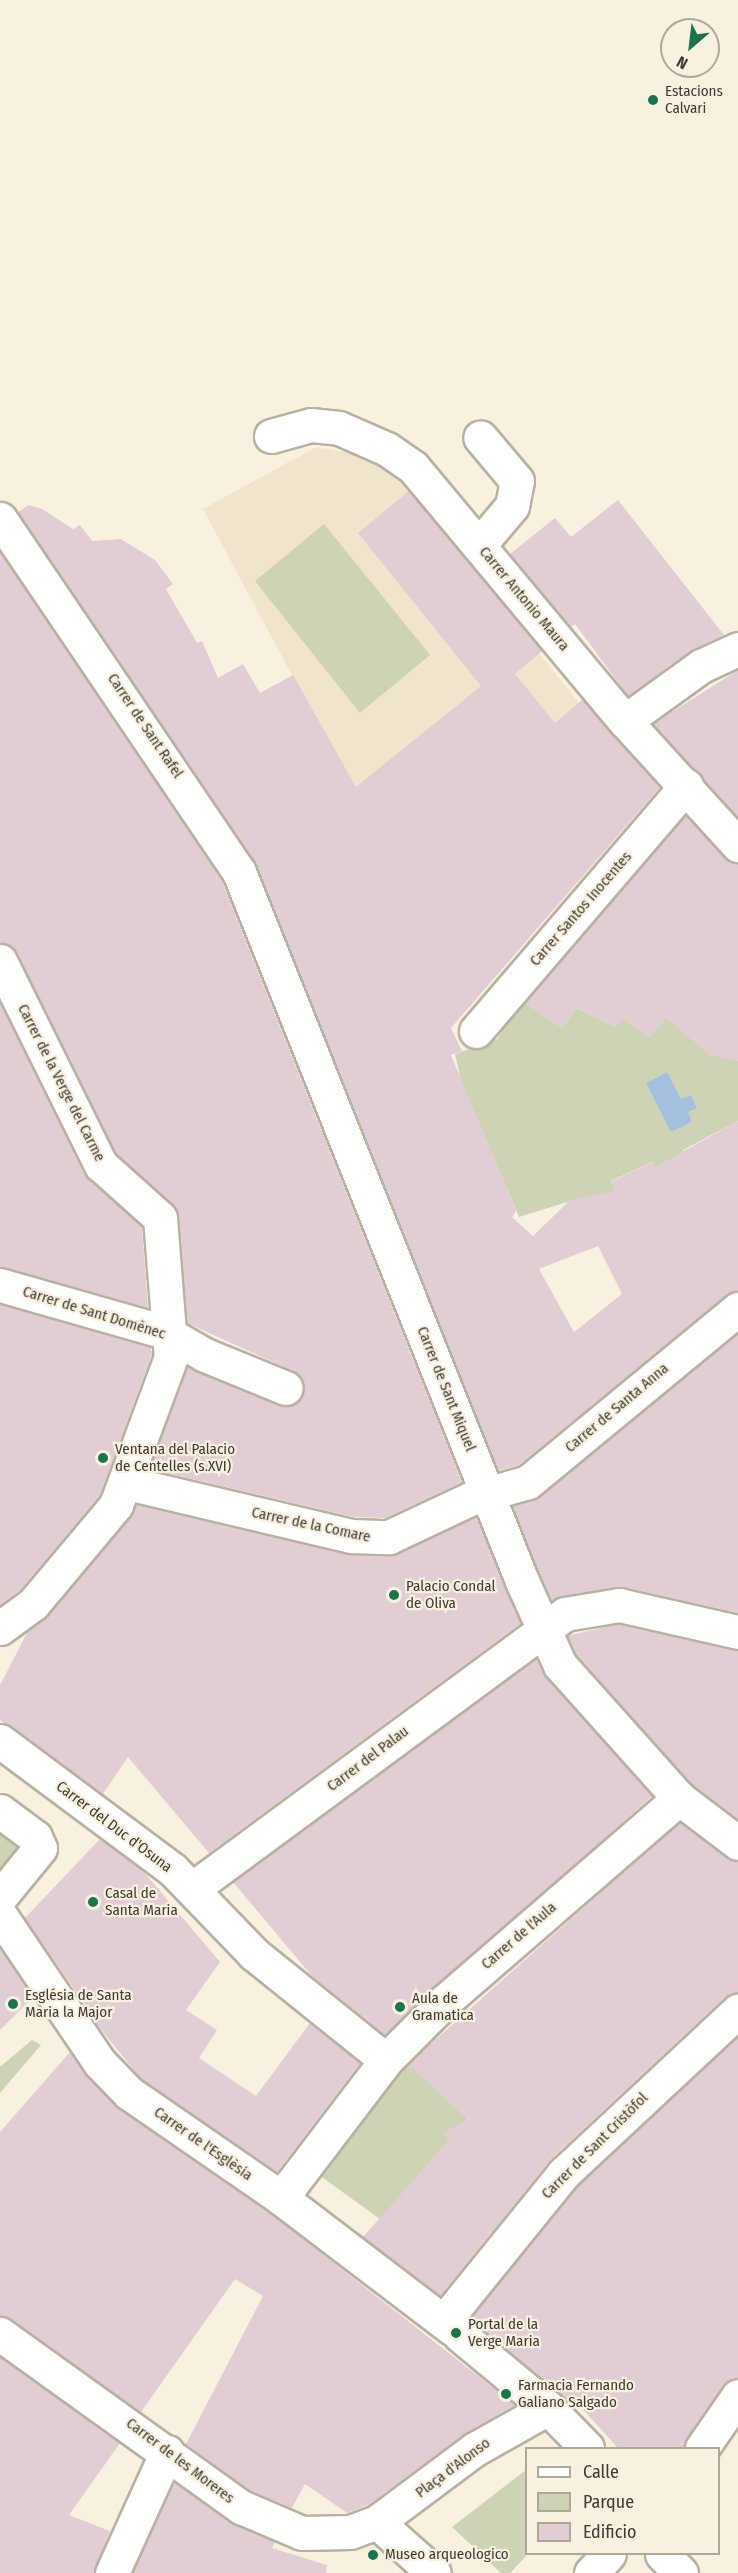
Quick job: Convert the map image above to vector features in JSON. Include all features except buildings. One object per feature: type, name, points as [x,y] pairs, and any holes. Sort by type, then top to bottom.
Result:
[{"type":"street","name":"Carrer Antonio Maura","points":[[271,436],[311,425],[367,438],[412,467],[626,721],[738,845]]},
{"type":"street","points":[[479,545],[512,506],[517,481],[480,437]]},
{"type":"street","name":"Carrer de Sant Rafel","points":[[0,519],[202,810],[239,872],[272,945]]},
{"type":"street","points":[[626,721],[701,666],[738,649]]},
{"type":"street","name":"Carrer Santos Inocentes","points":[[476,1031],[686,786]]},
{"type":"street","name":"Carrer de Sant Miquel","points":[[272,945],[541,1626],[577,1687],[679,1798],[738,1843]]},
{"type":"street","name":"Carrer de la Verge del Carme","points":[[0,961],[101,1165],[160,1218],[165,1332],[171,1357],[127,1483],[83,1548],[33,1604],[0,1628]]},
{"type":"street","name":"Carrer de Sant Domènec","points":[[0,1285],[165,1332],[205,1355],[286,1388]]},
{"type":"street","name":"Carrer de Santa Anna","points":[[490,1494],[528,1482],[738,1309]]},
{"type":"street","name":"Carrer de la Comare","points":[[127,1483],[377,1539],[490,1494]]},
{"type":"street","name":"Carrer del Palau","points":[[192,1889],[541,1626],[576,1610],[618,1605],[738,1632]]},
{"type":"street","name":"Carrer del Duc d'Osuna","points":[[0,1741],[192,1889],[254,1954],[386,2060]]},
{"type":"street","name":"Carrer de l'Aula","points":[[280,2198],[386,2060],[445,2001],[679,1798]]},
{"type":"street","points":[[0,1811],[35,1836],[40,1848],[0,1897]]},
{"type":"street","name":"Carrer de l'Esglèsia","points":[[0,1915],[112,2077],[280,2198],[452,2328],[548,2408]]},
{"type":"street","name":"Carrer de Sant Cristòfol","points":[[452,2328],[564,2173],[738,2011]]},
{"type":"street","name":"Carrer de les Moreres","points":[[0,2334],[166,2452],[276,2526],[325,2534],[377,2522]]},
{"type":"street","points":[[703,2447],[738,2396]]},
{"type":"street","points":[[548,2408],[586,2447]]},
{"type":"street","name":"Plaça d'Alonso","points":[[377,2522],[475,2449],[548,2408]]},
{"type":"street","points":[[112,2573],[166,2452]]},
{"type":"street","points":[[377,2522],[434,2573]]},
{"type":"street","points":[[591,2573],[607,2555]]},
{"type":"street","points":[[664,2555],[681,2573]]},
{"type":"shaded area","points":[[316,447],[351,453],[392,470],[579,703],[390,858],[203,509]]},
{"type":"green space","points":[[324,524],[430,655],[360,713],[255,581]]},
{"type":"green space","points":[[522,1001],[562,1028],[576,1008],[615,1027],[623,1018],[650,1037],[666,1017],[690,1038],[738,1061],[738,1121],[683,1150],[698,1177],[663,1186],[652,1162],[611,1181],[619,1202],[577,1199],[519,1217],[461,1081],[455,1054],[497,1039]]},
{"type":"green space","points":[[0,1813],[34,1837],[0,1894]]},
{"type":"green space","points":[[32,2040],[41,2045],[0,2093],[0,2067]]},
{"type":"green space","points":[[403,2059],[468,2119],[447,2136],[450,2139],[380,2219],[319,2175]]},
{"type":"green space","points":[[525,2471],[525,2555],[527,2555],[510,2573],[501,2573],[452,2527]]},
{"type":"water","points":[[667,1072],[681,1099],[691,1095],[697,1108],[688,1112],[692,1122],[671,1132],[646,1083]]},
{"type":"place","name":"Estacions Calvari","points":[[653,100]]},
{"type":"place","name":"Ventana del Palacio de Centelles (s.XVI)","points":[[103,1458]]},
{"type":"place","name":"Palacio Condal de Oliva","points":[[394,1595]]},
{"type":"place","name":"Casal de Santa Maria","points":[[93,1902]]},
{"type":"place","name":"Església de Santa Maria la Major","points":[[13,2004]]},
{"type":"place","name":"Aula de Gramatica","points":[[400,2007]]},
{"type":"place","name":"Portal de la Verge Maria","points":[[456,2333]]},
{"type":"place","name":"Farmacia Fernando Galiano Salgado","points":[[506,2394]]},
{"type":"place","name":"Museo arqueologico","points":[[373,2555]]}]
